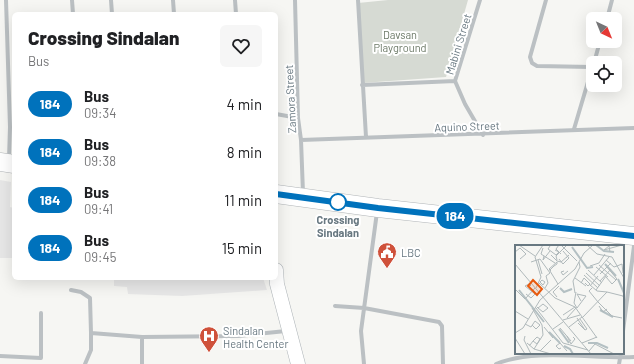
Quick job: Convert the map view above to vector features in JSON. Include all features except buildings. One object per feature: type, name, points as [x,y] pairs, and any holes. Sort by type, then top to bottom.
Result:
[{"type":"highway","points":[[278,194],[378,208],[634,236]]},
{"type":"main road","points":[[276,280],[298,364]]},
{"type":"street","points":[[6,0],[9,92],[8,163]]},
{"type":"street","points":[[72,0],[73,12]]},
{"type":"street","points":[[111,0],[112,12]]},
{"type":"street","points":[[174,0],[174,12]]},
{"type":"street","points":[[235,0],[236,12]]},
{"type":"street","name":"Zamora Street","points":[[295,0],[298,118],[301,140],[303,198]]},
{"type":"street","points":[[358,0],[366,137]]},
{"type":"street","name":"Mabini Street","points":[[480,0],[455,81],[465,104],[483,135]]},
{"type":"street","points":[[546,0],[530,57],[532,63],[538,66],[586,65]]},
{"type":"street","points":[[609,12],[612,0]]},
{"type":"street","points":[[362,85],[455,81]]},
{"type":"street","points":[[574,129],[586,89]]},
{"type":"street","points":[[278,114],[298,118]]},
{"type":"street","name":"Aquino Street","points":[[301,140],[366,137],[483,135],[574,129],[634,128]]},
{"type":"street","points":[[364,364],[361,331],[378,208]]},
{"type":"street","points":[[624,322],[634,246]]},
{"type":"street","points":[[71,290],[81,292],[90,298],[91,350],[85,364]]},
{"type":"street","points":[[335,306],[364,308],[439,322],[442,326],[443,364]]},
{"type":"street","points":[[0,356],[41,358],[41,313]]},
{"type":"street","points":[[91,333],[142,337],[238,336],[288,330]]},
{"type":"street","points":[[142,337],[142,364]]},
{"type":"street","points":[[496,364],[509,359],[540,356],[620,355],[634,357]]},
{"type":"street","points":[[619,364],[620,355]]},
{"type":"shaded area","points":[[0,180],[11,182],[10,207],[12,208],[12,258],[0,258]]},
{"type":"shaded area","points":[[114,280],[264,280],[267,290],[182,296],[128,294],[127,287],[114,286]]},
{"type":"green space","name":"Davsan Playground","points":[[388,0],[468,0],[446,77],[362,83],[358,3]]},
{"type":"bus line","name":"184","points":[[278,194],[378,208],[493,219],[634,236]]},
{"type":"place","name":"Crossing Sindalan","points":[[338,202]]},
{"type":"place","name":"LBC","points":[[387,269]]},
{"type":"place","name":"Sindalan Health Center","points":[[209,353]]}]
